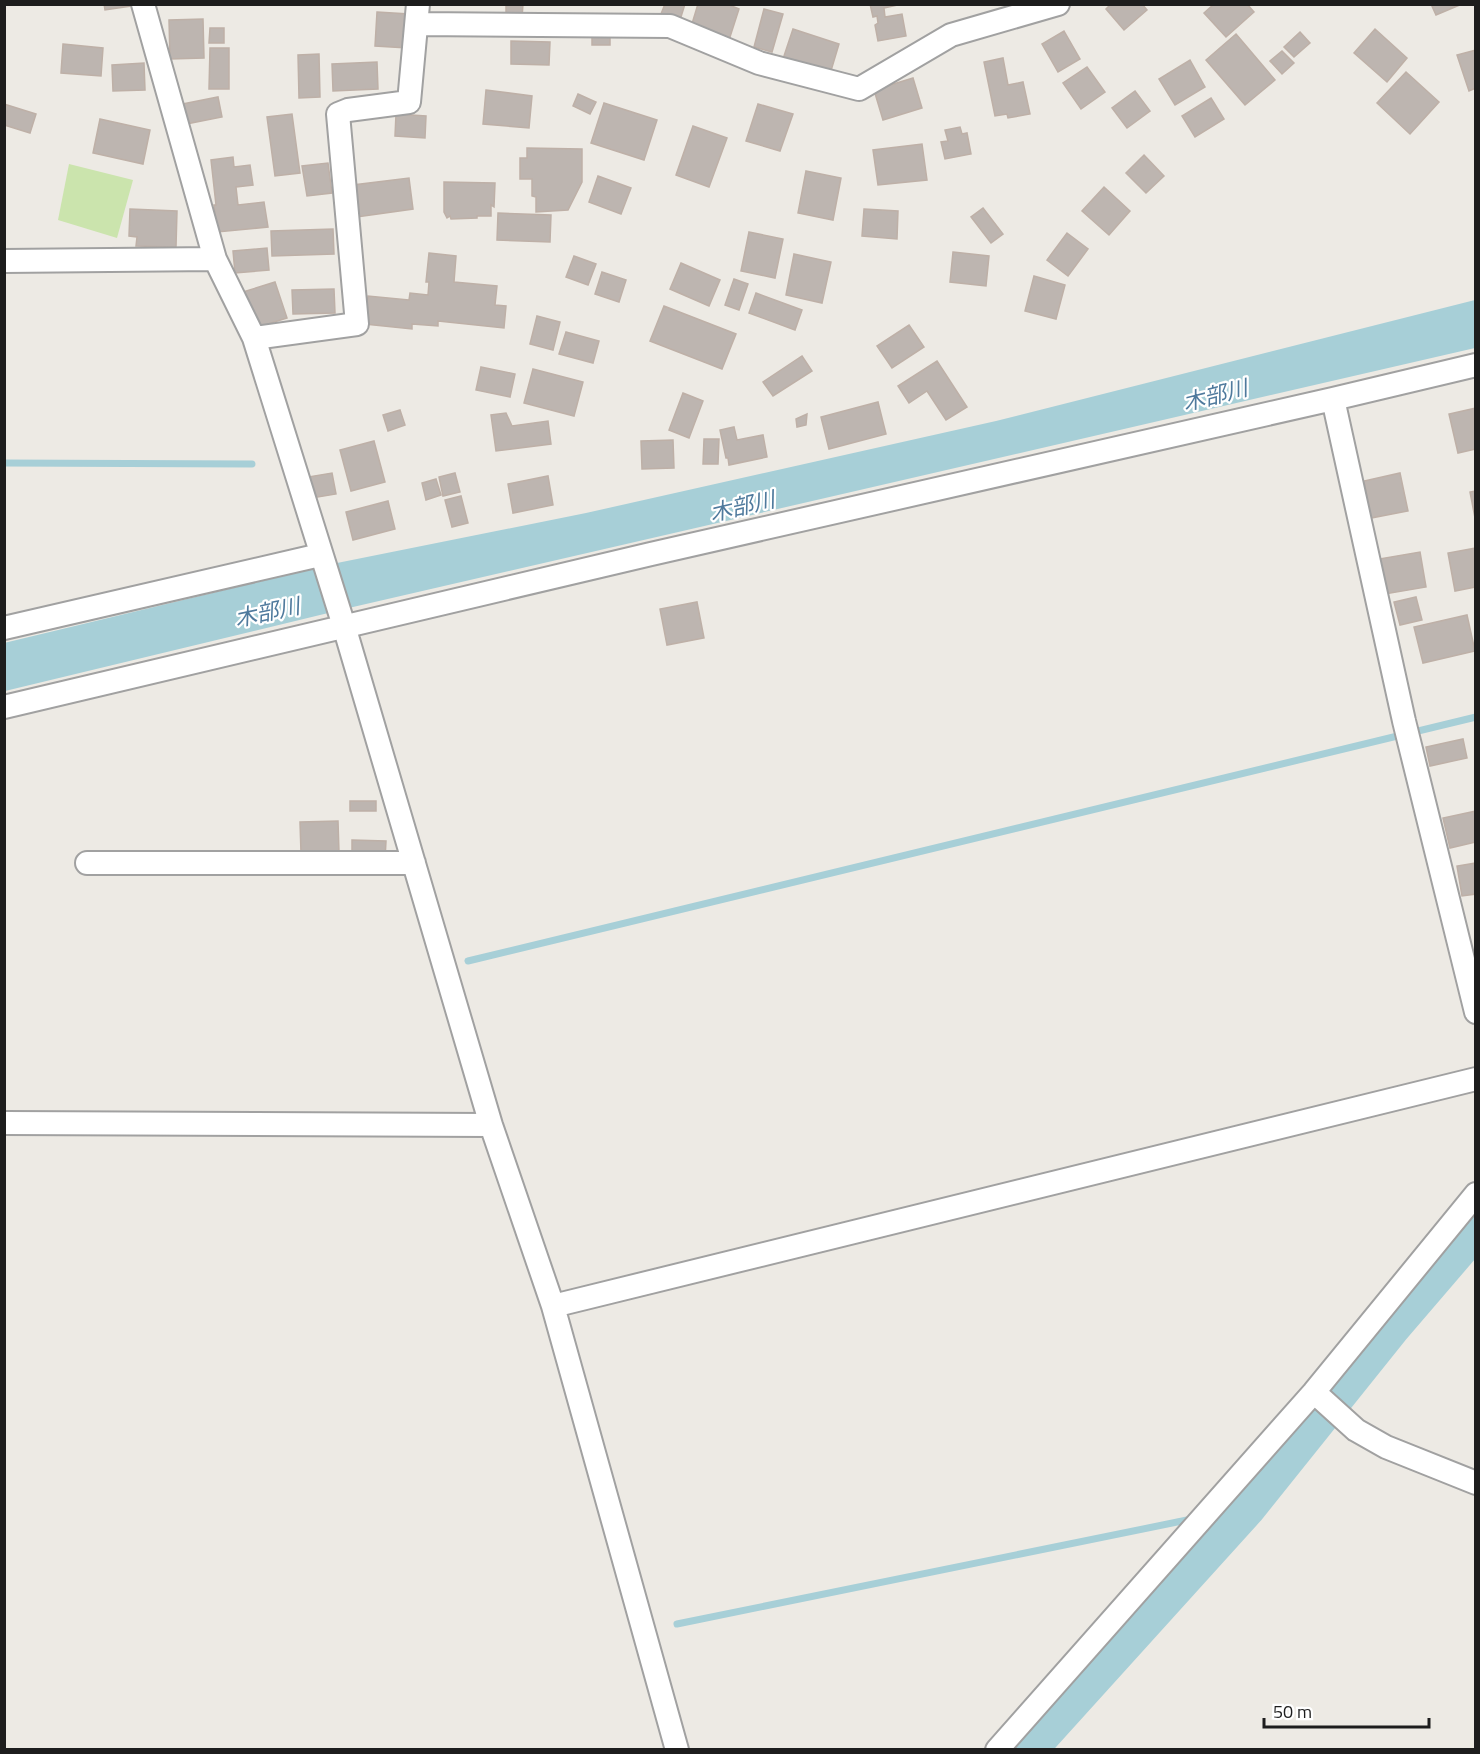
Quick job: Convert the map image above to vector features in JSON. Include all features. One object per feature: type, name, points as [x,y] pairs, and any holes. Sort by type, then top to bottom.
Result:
[{"type":"street","points":[[143,4],[215,259],[254,338],[344,627],[491,1125],[553,1306],[677,1749]]},
{"type":"street","points":[[254,338],[357,324],[338,114],[348,110],[409,102],[418,14],[670,26],[759,63],[859,89],[951,35],[1058,4]]},
{"type":"street","points":[[4,261],[215,259]]},
{"type":"street","points":[[4,707],[651,554],[1476,365]]},
{"type":"street","points":[[1333,399],[1404,721],[1476,1012]]},
{"type":"street","points":[[4,628],[320,555]]},
{"type":"street","points":[[87,863],[414,863]]},
{"type":"street","points":[[553,1306],[1476,1079]]},
{"type":"street","points":[[4,1123],[491,1125]]},
{"type":"street","points":[[997,1749],[1314,1392],[1476,1194]]},
{"type":"street","points":[[1314,1392],[1356,1430],[1386,1447],[1476,1483]]},
{"type":"green space","points":[[69,164],[133,180],[117,238],[58,220]]},
{"type":"water","name":"木部川","points":[[1475,300],[1475,348],[353,607],[5,691],[4,643],[337,563],[586,513],[996,421]]},
{"type":"building","points":[[104,4],[131,4],[131,6],[105,10]]},
{"type":"building","points":[[506,4],[523,4],[522,18],[506,17]]},
{"type":"building","points":[[665,4],[685,4],[680,20],[661,14]]},
{"type":"building","points":[[698,4],[727,4],[739,9],[729,40],[691,27]]},
{"type":"building","points":[[870,4],[902,4],[884,8],[885,17],[902,14],[906,36],[878,41],[875,25],[878,23],[877,16],[873,17]]},
{"type":"building","points":[[1111,4],[1142,4],[1147,10],[1124,30],[1106,9]]},
{"type":"building","points":[[1214,4],[1247,4],[1254,12],[1226,37],[1204,13]]},
{"type":"building","points":[[1431,4],[1462,4],[1436,15]]},
{"type":"building","points":[[764,9],[783,14],[772,52],[754,47]]},
{"type":"building","points":[[377,12],[409,14],[407,48],[375,46]]},
{"type":"building","points":[[203,19],[204,58],[170,59],[169,20]]},
{"type":"building","points":[[210,28],[224,28],[224,43],[209,43]]},
{"type":"building","points":[[793,29],[839,44],[830,74],[783,59]]},
{"type":"building","points":[[1375,29],[1407,58],[1387,82],[1354,53]]},
{"type":"building","points":[[592,31],[610,31],[610,45],[592,45]]},
{"type":"building","points":[[1064,31],[1080,59],[1058,72],[1042,44]]},
{"type":"building","points":[[1300,32],[1310,43],[1294,57],[1284,47]]},
{"type":"building","points":[[1236,34],[1275,80],[1245,105],[1206,60]]},
{"type":"building","points":[[511,41],[550,42],[549,65],[511,64]]},
{"type":"building","points":[[63,44],[103,48],[101,76],[61,73]]},
{"type":"building","points":[[210,48],[229,48],[229,89],[209,89]]},
{"type":"building","points":[[1476,50],[1476,88],[1469,91],[1457,55]]},
{"type":"building","points":[[1282,51],[1294,63],[1282,74],[1270,61]]},
{"type":"building","points":[[319,54],[320,97],[299,98],[298,55]]},
{"type":"building","points":[[1003,58],[1008,85],[1023,82],[1030,114],[1008,118],[1007,114],[995,116],[984,62]]},
{"type":"building","points":[[1190,60],[1205,87],[1175,105],[1159,79]]},
{"type":"building","points":[[377,62],[378,89],[333,91],[332,64]]},
{"type":"building","points":[[144,63],[145,90],[113,91],[112,65]]},
{"type":"building","points":[[1087,67],[1105,92],[1081,109],[1063,83]]},
{"type":"building","points":[[1406,72],[1439,102],[1410,134],[1377,103]]},
{"type":"building","points":[[913,78],[922,108],[883,120],[874,90]]},
{"type":"building","points":[[486,90],[532,96],[529,128],[483,124]]},
{"type":"building","points":[[1135,91],[1150,111],[1127,128],[1112,108]]},
{"type":"building","points":[[578,94],[596,102],[590,114],[573,106]]},
{"type":"building","points":[[218,97],[222,117],[186,124],[182,104]]},
{"type":"building","points":[[1211,98],[1224,119],[1195,137],[1182,116]]},
{"type":"building","points":[[604,103],[657,120],[644,160],[591,143]]},
{"type":"building","points":[[4,104],[36,114],[30,133],[4,125]]},
{"type":"building","points":[[758,104],[793,114],[780,151],[746,141]]},
{"type":"building","points":[[292,114],[300,173],[275,176],[267,117]]},
{"type":"building","points":[[396,114],[426,116],[425,138],[395,136]]},
{"type":"building","points":[[100,119],[150,130],[143,164],[93,153]]},
{"type":"building","points":[[693,126],[727,138],[709,187],[676,175]]},
{"type":"building","points":[[960,127],[962,134],[967,133],[971,154],[945,159],[941,142],[948,141],[945,130]]},
{"type":"building","points":[[922,144],[927,180],[878,185],[873,150]]},
{"type":"building","points":[[527,148],[582,149],[582,182],[568,210],[536,212],[536,197],[532,196],[532,179],[520,179],[520,158],[527,158]]},
{"type":"building","points":[[1144,155],[1164,176],[1146,193],[1126,173]]},
{"type":"building","points":[[233,157],[234,167],[250,165],[253,185],[236,187],[238,205],[264,202],[268,227],[217,232],[211,160]]},
{"type":"building","points":[[328,163],[332,193],[307,196],[302,166]]},
{"type":"building","points":[[806,171],[841,178],[833,220],[798,213]]},
{"type":"building","points":[[598,176],[631,188],[621,214],[589,202]]},
{"type":"building","points":[[409,178],[413,209],[357,217],[353,185]]},
{"type":"building","points":[[444,182],[495,183],[494,207],[491,205],[491,216],[451,219],[450,216],[447,218],[444,212]]},
{"type":"building","points":[[1104,187],[1130,211],[1109,235],[1082,211]]},
{"type":"building","points":[[983,208],[1003,234],[991,243],[971,217]]},
{"type":"building","points":[[130,209],[177,211],[176,247],[136,246],[137,237],[129,236]]},
{"type":"building","points":[[864,209],[898,211],[897,239],[862,236]]},
{"type":"building","points":[[498,213],[551,215],[550,242],[497,240]]},
{"type":"building","points":[[333,229],[334,254],[272,256],[271,231]]},
{"type":"building","points":[[749,232],[783,239],[775,278],[741,271]]},
{"type":"building","points":[[1067,233],[1088,249],[1068,276],[1047,260]]},
{"type":"building","points":[[267,248],[269,270],[235,273],[233,251]]},
{"type":"building","points":[[953,252],[989,256],[986,286],[950,282]]},
{"type":"building","points":[[429,253],[456,256],[454,282],[497,286],[495,305],[506,306],[504,328],[438,321],[438,326],[412,324],[412,329],[365,324],[368,296],[409,300],[410,293],[428,295],[429,282],[426,282]]},
{"type":"building","points":[[794,254],[831,262],[822,303],[786,295]]},
{"type":"building","points":[[574,256],[596,264],[588,285],[566,277]]},
{"type":"building","points":[[681,263],[720,280],[709,306],[670,289]]},
{"type":"building","points":[[602,272],[626,280],[619,302],[595,294]]},
{"type":"building","points":[[1034,276],[1065,285],[1056,319],[1025,311]]},
{"type":"building","points":[[734,279],[748,284],[739,310],[725,305]]},
{"type":"building","points":[[275,282],[287,318],[255,328],[243,292]]},
{"type":"building","points":[[334,289],[335,313],[293,314],[292,290]]},
{"type":"building","points":[[756,293],[802,310],[795,330],[749,313]]},
{"type":"building","points":[[664,306],[736,334],[722,369],[650,341]]},
{"type":"building","points":[[537,316],[560,322],[553,350],[530,344]]},
{"type":"building","points":[[909,325],[924,347],[892,368],[877,346]]},
{"type":"building","points":[[566,332],[599,341],[593,363],[559,354]]},
{"type":"building","points":[[802,356],[812,371],[773,396],[763,382]]},
{"type":"building","points":[[937,361],[967,407],[946,420],[927,391],[909,403],[898,386]]},
{"type":"building","points":[[481,367],[515,374],[510,397],[476,390]]},
{"type":"building","points":[[533,369],[583,382],[574,416],[524,403]]},
{"type":"building","points":[[683,393],[703,401],[689,438],[669,430]]},
{"type":"building","points":[[878,402],[886,434],[829,449],[821,417]]},
{"type":"building","points":[[1476,408],[1476,449],[1458,453],[1449,414]]},
{"type":"building","points":[[400,410],[405,425],[388,431],[383,415]]},
{"type":"building","points":[[506,413],[512,426],[548,421],[551,444],[496,451],[491,415]]},
{"type":"building","points":[[807,414],[806,425],[797,427],[796,419]]},
{"type":"building","points":[[734,427],[737,440],[763,435],[767,457],[729,465],[720,430]]},
{"type":"building","points":[[704,439],[719,439],[718,464],[703,464]]},
{"type":"building","points":[[673,440],[674,468],[642,469],[641,441]]},
{"type":"building","points":[[374,441],[385,482],[351,491],[340,450]]},
{"type":"building","points":[[332,473],[336,494],[312,498],[308,477]]},
{"type":"building","points":[[455,473],[460,492],[443,496],[439,477]]},
{"type":"building","points":[[1400,473],[1408,511],[1371,518],[1364,481]]},
{"type":"building","points":[[548,476],[553,505],[513,513],[508,484]]},
{"type":"building","points":[[436,479],[441,495],[426,500],[422,483]]},
{"type":"building","points":[[1476,491],[1476,523],[1470,492]]},
{"type":"building","points":[[461,496],[468,523],[452,527],[445,500]]},
{"type":"building","points":[[388,501],[395,529],[353,540],[346,512]]},
{"type":"building","points":[[1476,548],[1476,587],[1455,591],[1448,553]]},
{"type":"building","points":[[1420,552],[1426,587],[1385,594],[1379,559]]},
{"type":"building","points":[[1416,597],[1422,620],[1400,625],[1394,602]]},
{"type":"building","points":[[697,602],[704,638],[667,645],[660,609]]},
{"type":"building","points":[[1467,615],[1475,651],[1423,663],[1414,627]]},
{"type":"building","points":[[1463,739],[1467,758],[1430,766],[1426,747]]},
{"type":"building","points":[[350,801],[376,801],[376,811],[350,811]]},
{"type":"building","points":[[1476,811],[1476,842],[1450,848],[1443,818]]},
{"type":"building","points":[[338,821],[339,852],[301,853],[300,822]]},
{"type":"building","points":[[352,840],[386,841],[385,860],[352,859]]},
{"type":"building","points":[[1476,863],[1476,894],[1462,896],[1457,866]]},
{"type":"waterway","points":[[4,463],[252,464]]},
{"type":"waterway","points":[[468,961],[1476,717]]},
{"type":"waterway","points":[[1027,1750],[1246,1508],[1391,1327],[1476,1228]]},
{"type":"waterway","points":[[1214,1515],[1246,1508]]},
{"type":"waterway","points":[[677,1624],[1192,1519]]}]
